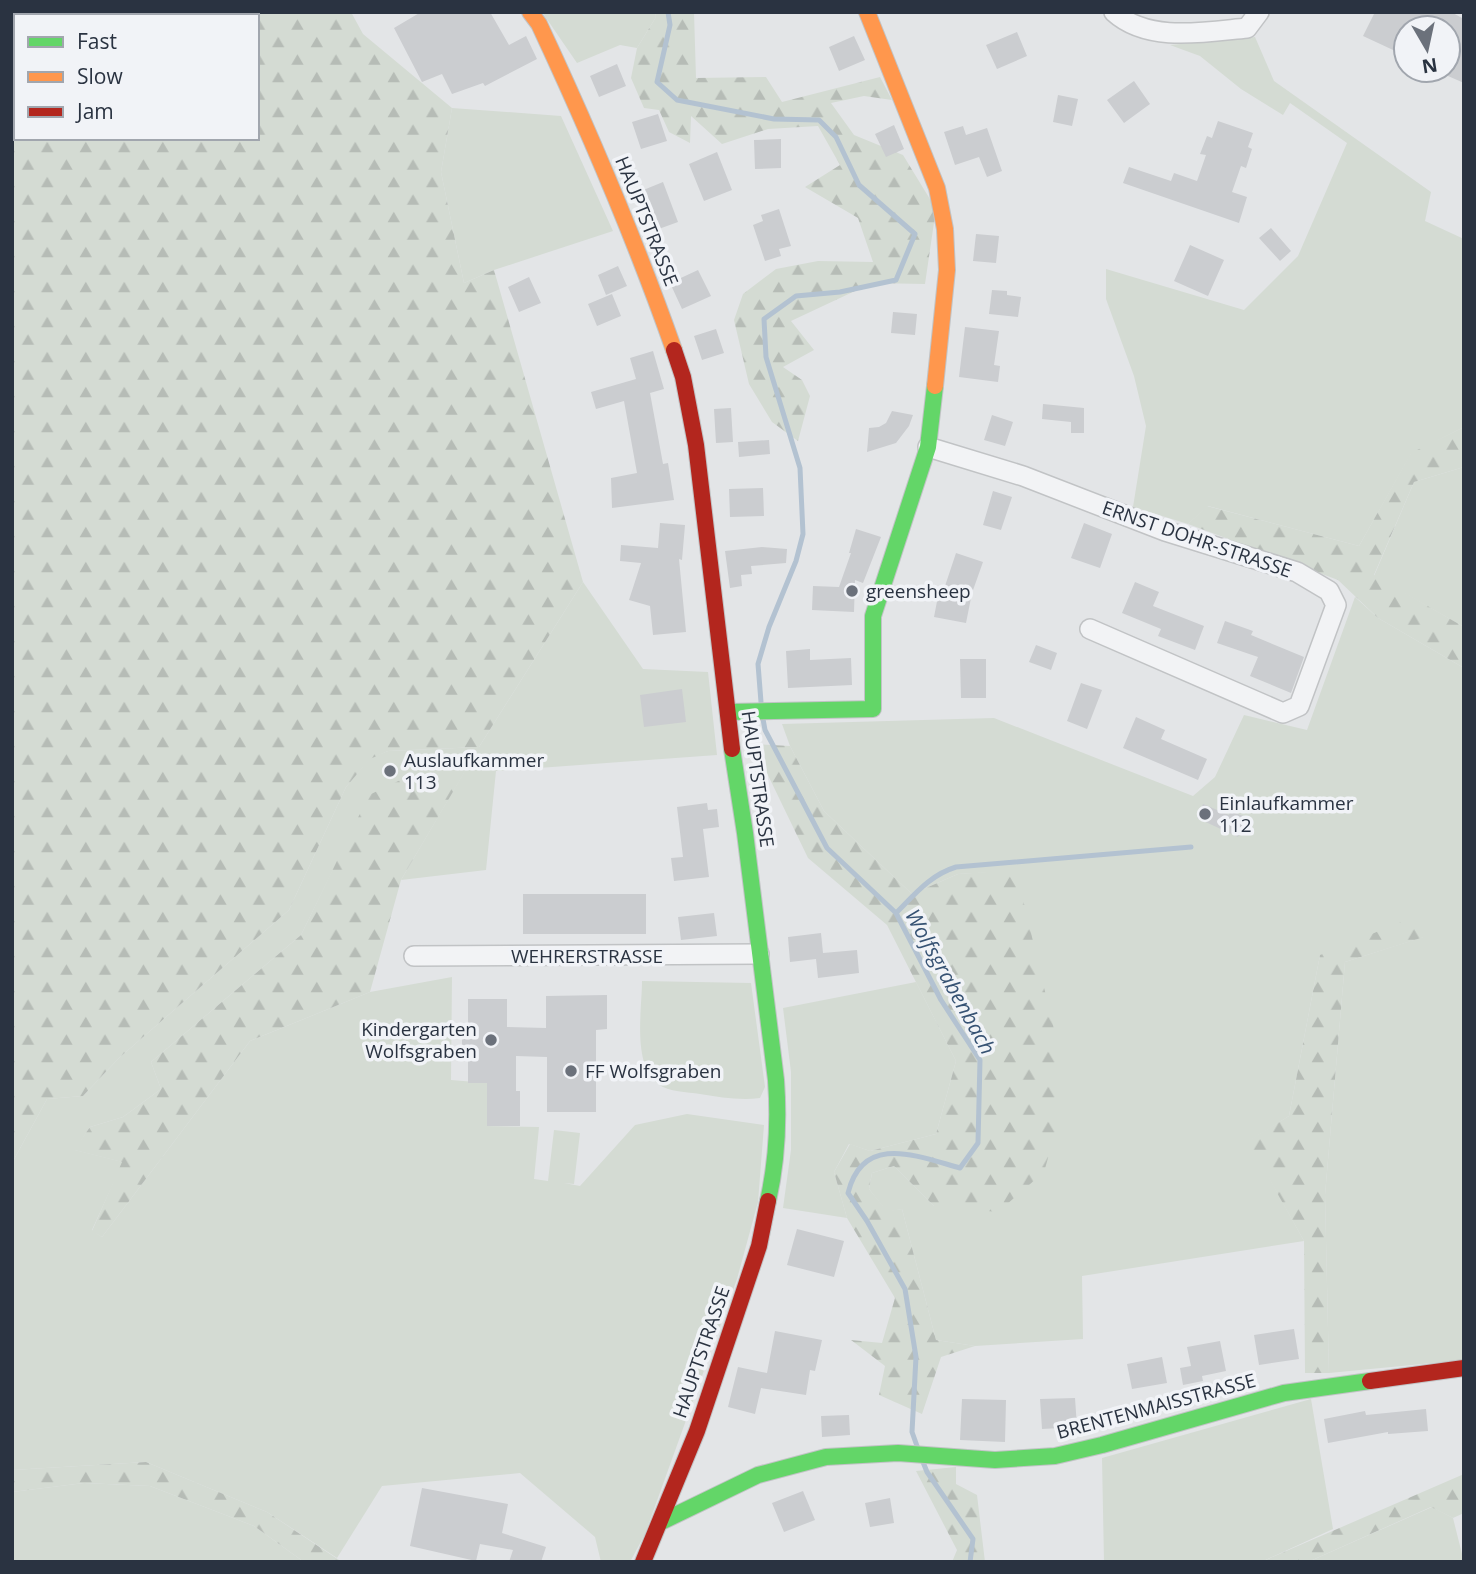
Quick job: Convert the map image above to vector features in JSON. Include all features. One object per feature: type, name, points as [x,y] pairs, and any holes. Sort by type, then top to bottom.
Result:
[{"type":"street","name":"HAUPTSTRASSE","points":[[530,12],[540,24],[580,112],[652,288],[683,377],[696,445],[778,1110],[776,1166],[759,1246],[697,1431],[643,1562]]},
{"type":"street","points":[[728,712],[873,709],[873,616],[928,447],[947,270],[945,229],[937,188],[867,12]]},
{"type":"street","points":[[1114,12],[1122,20],[1150,30],[1190,33],[1247,28],[1259,12]]},
{"type":"street","name":"ERNST DOHR-STRASSE","points":[[928,447],[1023,476],[1165,531],[1297,572],[1329,591],[1336,605],[1299,706],[1283,713],[1090,629]]},
{"type":"street","name":"WEHRERSTRASSE","points":[[414,956],[759,954]]},
{"type":"street","name":"BRENTENMAISSTRASSE","points":[[661,1522],[758,1475],[826,1457],[898,1453],[995,1460],[1055,1456],[1102,1446],[1284,1393],[1464,1367]]},
{"type":"green space","points":[[12,12],[63,12],[64,14],[14,14],[12,105]]},
{"type":"green space","points":[[63,12],[351,12],[363,34],[452,108],[441,172],[464,283],[494,270],[583,582],[479,747],[388,751],[370,759],[346,787],[289,910],[119,1058],[83,1096],[47,1099],[12,1163],[12,105],[14,104],[14,140],[259,140],[259,14]]},
{"type":"green space","points":[[542,12],[655,12],[656,17],[637,48],[620,45],[577,63]]},
{"type":"green space","points":[[655,12],[694,12],[696,78],[766,77],[782,102],[880,77],[892,100],[864,96],[831,103],[854,135],[903,155],[936,209],[925,284],[872,283],[791,321],[814,350],[783,367],[802,380],[810,396],[798,441],[772,422],[749,384],[734,320],[743,294],[776,269],[818,261],[873,262],[858,218],[805,187],[840,165],[818,126],[768,129],[722,144],[691,116],[690,143],[669,132],[659,110],[644,108],[631,78],[637,48],[656,17]]},
{"type":"green space","points":[[1255,37],[1274,81],[1431,192],[1425,221],[1464,239],[1464,427],[1411,454],[1359,546],[1208,506],[1188,524],[1133,507],[1146,426],[1134,376],[1106,299],[1106,269],[1244,310],[1298,256],[1347,143],[1290,103],[1283,115],[1241,89],[1200,56],[1170,45]]},
{"type":"green space","points":[[452,108],[561,116],[613,231],[494,270],[464,283],[441,172]]},
{"type":"green space","points":[[1464,427],[1464,467],[1414,482],[1374,575],[1464,627],[1464,668],[1378,618],[1338,580],[1188,524],[1207,506],[1359,546],[1411,453]]},
{"type":"green space","points":[[1464,467],[1464,627],[1374,576],[1414,482]]},
{"type":"green space","points":[[583,582],[643,669],[708,672],[717,755],[496,771],[486,870],[401,880],[466,769],[370,795],[301,935],[151,1062],[161,1089],[123,1117],[90,1127],[75,1150],[123,1162],[92,1230],[102,1237],[250,1041],[370,992],[452,977],[451,1080],[487,1083],[487,1126],[539,1127],[534,1179],[548,1181],[554,1130],[580,1133],[574,1184],[564,1183],[580,1186],[635,1125],[687,1114],[764,1125],[758,1202],[737,1279],[645,1534],[630,1562],[601,1562],[595,1537],[520,1473],[382,1486],[337,1558],[267,1512],[146,1462],[12,1470],[12,1163],[47,1099],[83,1096],[119,1058],[289,910],[346,787],[370,758],[388,751],[479,747]]},
{"type":"green space","points":[[1355,597],[1378,618],[1464,668],[1464,1360],[1329,1373],[1325,1195],[1345,962],[1423,937],[1320,955],[1289,1116],[1249,1141],[1304,1241],[1082,1276],[1083,1339],[975,1346],[936,1340],[902,1209],[887,1212],[869,1189],[872,1173],[894,1166],[934,1206],[1016,871],[958,874],[912,894],[824,811],[790,746],[782,724],[994,718],[1193,796],[1215,777],[1244,715],[1307,730]]},
{"type":"green space","points":[[753,744],[790,746],[824,811],[912,894],[958,874],[1016,870],[1059,1050],[1058,1123],[1044,1172],[998,1212],[934,1206],[894,1166],[872,1173],[869,1189],[887,1211],[902,1209],[936,1340],[975,1346],[941,1357],[922,1414],[879,1395],[885,1366],[851,1340],[882,1343],[895,1298],[847,1218],[834,1172],[850,1144],[870,1151],[936,1134],[956,1061],[887,925],[808,858]]},
{"type":"green space","points":[[467,768],[401,880],[370,992],[250,1041],[102,1237],[92,1231],[122,1162],[74,1150],[90,1127],[123,1117],[161,1089],[151,1062],[301,935],[369,795],[413,774]]},
{"type":"green space","points":[[1411,918],[1424,937],[1345,962],[1325,1195],[1329,1373],[1305,1373],[1304,1241],[1248,1141],[1289,1116],[1320,955]]},
{"type":"green space","points":[[642,981],[751,983],[765,1087],[760,1098],[722,1097],[673,1090],[658,1084],[650,1075],[642,1051]]},
{"type":"green space","points":[[916,982],[956,1061],[936,1134],[870,1151],[849,1144],[834,1172],[847,1218],[783,1208],[791,1150],[791,1072],[783,1008]]},
{"type":"green space","points":[[1311,1399],[1333,1529],[1261,1562],[1104,1562],[1102,1458]]},
{"type":"green space","points":[[146,1462],[267,1512],[342,1562],[304,1562],[254,1526],[150,1486],[84,1483],[12,1492],[12,1470]]},
{"type":"green space","points":[[956,1467],[956,1484],[977,1495],[985,1562],[952,1562],[957,1550],[916,1471]]},
{"type":"green space","points":[[1464,1474],[1464,1513],[1453,1518],[1431,1507],[1308,1562],[1261,1562]]},
{"type":"green space","points":[[84,1483],[150,1486],[254,1526],[304,1562],[12,1562],[12,1492]]},
{"type":"green space","points":[[1432,1507],[1453,1518],[1464,1562],[1308,1562]]},
{"type":"building","points":[[421,12],[490,12],[509,45],[526,36],[537,59],[485,86],[483,83],[452,94],[442,74],[422,82],[394,28]]},
{"type":"building","points":[[1375,12],[1455,14],[1392,14],[1392,49],[1363,36]]},
{"type":"building","points":[[1462,18],[1464,19],[1464,83],[1462,82]]},
{"type":"building","points":[[1017,32],[1027,56],[997,69],[986,45]]},
{"type":"building","points":[[854,36],[865,60],[839,71],[829,47]]},
{"type":"building","points":[[617,64],[626,86],[599,97],[590,76]]},
{"type":"building","points":[[1134,81],[1150,104],[1124,123],[1107,100]]},
{"type":"building","points":[[1058,95],[1078,99],[1072,126],[1053,122]]},
{"type":"building","points":[[658,114],[667,141],[641,149],[632,122]]},
{"type":"building","points":[[1218,121],[1253,133],[1248,147],[1252,149],[1246,168],[1241,166],[1232,192],[1247,197],[1239,223],[1123,183],[1129,167],[1171,181],[1174,173],[1197,181],[1206,155],[1200,154],[1207,136],[1212,138]]},
{"type":"building","points":[[894,125],[904,149],[886,157],[875,134]]},
{"type":"building","points":[[963,126],[966,135],[987,128],[1002,171],[987,177],[979,157],[955,165],[944,132]]},
{"type":"building","points":[[781,139],[781,168],[755,169],[754,140]]},
{"type":"building","points":[[717,152],[732,190],[704,201],[689,164]]},
{"type":"building","points":[[663,182],[678,222],[656,230],[641,191]]},
{"type":"building","points":[[779,209],[791,246],[779,249],[781,256],[765,261],[753,225],[763,221],[761,215]]},
{"type":"building","points":[[1271,228],[1291,251],[1280,261],[1259,238]]},
{"type":"building","points":[[976,234],[999,236],[996,263],[973,261]]},
{"type":"building","points":[[1190,245],[1224,260],[1208,296],[1174,281]]},
{"type":"building","points":[[618,266],[627,286],[606,295],[598,275]]},
{"type":"building","points":[[698,270],[711,296],[682,309],[670,283]]},
{"type":"building","points":[[529,277],[541,303],[519,312],[508,287]]},
{"type":"building","points":[[992,290],[1007,291],[1007,295],[1021,297],[1018,317],[989,314]]},
{"type":"building","points":[[612,294],[621,316],[597,326],[588,304]]},
{"type":"building","points":[[893,312],[917,314],[915,335],[891,333]]},
{"type":"building","points":[[965,327],[999,331],[994,365],[1000,366],[998,382],[959,377]]},
{"type":"building","points":[[716,329],[724,353],[702,360],[694,336]]},
{"type":"building","points":[[653,351],[664,389],[650,393],[663,464],[668,463],[674,500],[612,508],[611,478],[637,473],[624,401],[596,409],[591,392],[636,379],[630,358]]},
{"type":"building","points":[[1043,404],[1084,408],[1084,433],[1071,433],[1071,422],[1042,419]]},
{"type":"building","points":[[731,408],[733,442],[716,443],[714,409]]},
{"type":"building","points":[[892,411],[913,415],[909,426],[896,443],[867,452],[869,428],[886,423]]},
{"type":"building","points":[[992,415],[1013,422],[1005,446],[984,440]]},
{"type":"building","points":[[769,440],[770,454],[739,457],[738,442]]},
{"type":"building","points":[[763,488],[764,516],[730,517],[729,489]]},
{"type":"building","points":[[993,491],[1012,497],[1001,530],[983,525]]},
{"type":"building","points":[[660,523],[685,525],[682,560],[679,559],[686,632],[653,635],[650,606],[629,600],[641,563],[620,561],[621,545],[658,548]]},
{"type":"building","points":[[1084,523],[1112,534],[1100,568],[1071,558]]},
{"type":"building","points":[[856,529],[881,537],[863,583],[855,580],[854,612],[812,610],[813,586],[839,587]]},
{"type":"building","points":[[762,547],[787,549],[786,563],[751,566],[752,574],[741,575],[742,586],[730,588],[725,551]]},
{"type":"building","points":[[956,553],[983,562],[972,593],[966,623],[934,617],[939,591],[943,592]]},
{"type":"building","points":[[1135,582],[1159,592],[1153,606],[1204,626],[1195,650],[1158,636],[1161,629],[1122,613]]},
{"type":"building","points":[[1225,621],[1253,631],[1251,635],[1304,657],[1291,693],[1250,676],[1258,657],[1217,643]]},
{"type":"building","points":[[1036,645],[1057,653],[1051,670],[1029,662]]},
{"type":"building","points":[[810,649],[810,660],[851,658],[852,685],[788,688],[786,651]]},
{"type":"building","points":[[960,659],[986,659],[986,698],[961,698]]},
{"type":"building","points":[[1081,683],[1102,690],[1087,729],[1067,721]]},
{"type":"building","points":[[682,689],[686,722],[644,727],[640,695]]},
{"type":"building","points":[[1136,717],[1165,730],[1161,739],[1207,759],[1198,780],[1123,748]]},
{"type":"building","points":[[707,803],[708,810],[717,809],[719,827],[703,829],[709,877],[674,881],[671,858],[683,857],[677,807]]},
{"type":"building","points":[[1203,804],[1229,815],[1230,811],[1246,817],[1238,837],[1197,818]]},
{"type":"building","points":[[523,894],[646,894],[646,934],[523,934]]},
{"type":"building","points":[[714,913],[717,936],[681,940],[678,917]]},
{"type":"building","points":[[821,933],[823,953],[857,950],[859,973],[818,978],[816,959],[790,962],[788,937]]},
{"type":"building","points":[[607,995],[607,1029],[596,1030],[596,1112],[547,1112],[547,1057],[516,1056],[520,1126],[487,1126],[487,1083],[468,1083],[468,1055],[462,1055],[462,1028],[468,1028],[468,999],[507,999],[507,1027],[546,1028],[546,996]]},
{"type":"building","points":[[797,1229],[844,1241],[834,1277],[787,1265]]},
{"type":"building","points":[[1294,1329],[1299,1359],[1259,1365],[1254,1335]]},
{"type":"building","points":[[775,1331],[822,1340],[815,1371],[810,1370],[806,1395],[761,1388],[755,1414],[728,1407],[738,1367],[767,1373]]},
{"type":"building","points":[[1220,1341],[1226,1371],[1202,1376],[1203,1381],[1183,1385],[1180,1368],[1191,1366],[1187,1347]]},
{"type":"building","points":[[1162,1357],[1167,1383],[1132,1389],[1127,1364]]},
{"type":"building","points":[[1075,1398],[1077,1427],[1042,1429],[1040,1399]]},
{"type":"building","points":[[962,1399],[1006,1400],[1005,1442],[960,1440]]},
{"type":"building","points":[[1426,1409],[1428,1431],[1388,1432],[1328,1443],[1324,1419],[1365,1411],[1366,1415]]},
{"type":"building","points":[[849,1415],[850,1435],[822,1437],[821,1416]]},
{"type":"building","points":[[422,1488],[508,1504],[502,1533],[546,1547],[541,1562],[509,1562],[513,1550],[480,1544],[476,1561],[410,1546]]},
{"type":"building","points":[[803,1491],[815,1520],[784,1532],[772,1503]]},
{"type":"building","points":[[890,1498],[894,1523],[870,1527],[865,1503]]},
{"type":"waterway","name":"Wolfsgrabenbach","points":[[668,12],[670,25],[657,82],[677,100],[774,119],[819,120],[836,137],[859,185],[915,234],[896,280],[840,292],[796,296],[764,319],[766,357],[800,468],[803,534],[796,561],[769,627],[758,664],[761,702]]},
{"type":"waterway","name":"Wolfsgrabenbach","points":[[763,719],[765,730],[827,848],[896,913],[941,1000],[980,1060],[978,1143],[960,1168],[910,1155],[879,1156],[866,1162],[855,1174],[848,1193],[905,1289],[916,1357],[912,1432],[917,1446]]},
{"type":"waterway","points":[[896,913],[931,880],[956,867],[1191,847]]},
{"type":"waterway","name":"Wolfsgrabenbach","points":[[923,1462],[973,1539],[970,1562]]},
{"type":"traffic: fast","points":[[728,712],[873,709],[873,616],[928,447],[935,386]]},
{"type":"traffic: fast","points":[[732,749],[776,1080],[776,1141],[768,1201]]},
{"type":"traffic: fast","points":[[661,1522],[758,1475],[826,1457],[898,1453],[995,1460],[1055,1456],[1284,1393],[1370,1381]]},
{"type":"traffic: slow","points":[[530,12],[539,24],[593,145],[674,350]]},
{"type":"traffic: slow","points":[[867,12],[937,188],[945,229],[947,270],[935,386]]},
{"type":"traffic: jam","points":[[674,350],[683,377],[696,445],[732,749]]},
{"type":"traffic: jam","points":[[643,1562],[697,1431],[759,1246],[768,1201]]},
{"type":"traffic: jam","points":[[1370,1381],[1464,1368]]},
{"type":"place","name":"greensheep","points":[[852,591]]},
{"type":"place","name":"Auslaufkammer 113","points":[[390,771]]},
{"type":"place","name":"Einlaufkammer 112","points":[[1205,814]]},
{"type":"place","name":"Kindergarten Wolfsgraben","points":[[491,1040]]},
{"type":"place","name":"FF Wolfsgraben","points":[[571,1071]]}]
